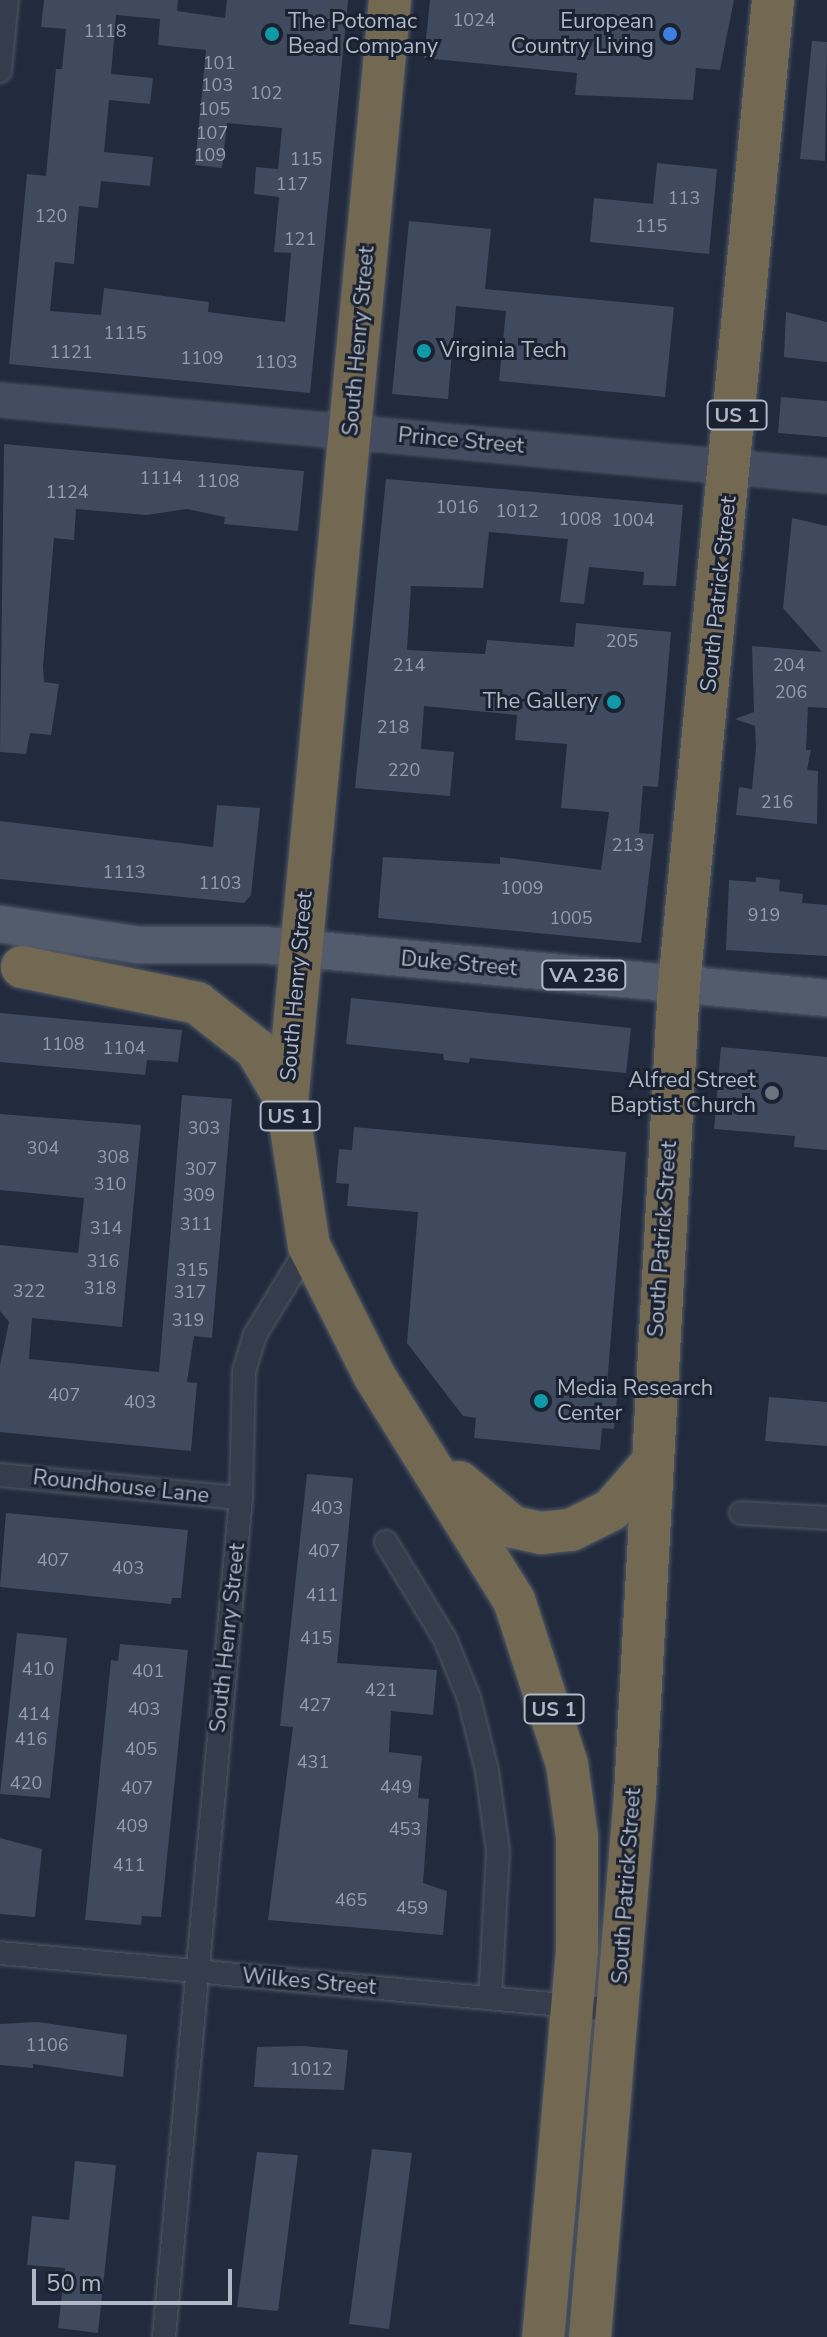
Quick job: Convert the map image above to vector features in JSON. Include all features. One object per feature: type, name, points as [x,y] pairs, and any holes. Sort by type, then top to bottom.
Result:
[{"type":"highway","name":"South Henry Street","points":[[309,1246],[287,1102],[390,0]]},
{"type":"highway","name":"South Patrick Street","points":[[590,2337],[617,2010],[679,985],[732,467],[773,0]]},
{"type":"highway","points":[[11,966],[197,1003],[256,1049],[287,1102]]},
{"type":"highway","name":"South Patrick Street","points":[[309,1246],[337,1310],[416,1445],[514,1600],[554,1710],[577,1837],[571,2006],[543,2337]]},
{"type":"highway","points":[[416,1445],[489,1511],[513,1527],[541,1533],[571,1530],[611,1510],[652,1463]]},
{"type":"main road","name":"Duke Street","points":[[0,924],[139,945],[301,949],[827,998]]},
{"type":"main road","name":"Duke Street","points":[[11,966],[139,945]]},
{"type":"street","points":[[0,71],[7,0]]},
{"type":"street","name":"Prince Street","points":[[0,400],[827,476]]},
{"type":"street","name":"South Henry Street","points":[[164,2337],[241,1498],[244,1371],[255,1335],[309,1246]]},
{"type":"street","name":"Roundhouse Lane","points":[[0,1475],[241,1498]]},
{"type":"street","points":[[741,1513],[827,1518]]},
{"type":"street","points":[[386,1542],[445,1639],[469,1698],[487,1771],[498,1851],[490,1997]]},
{"type":"street","name":"Wilkes Street","points":[[0,1953],[617,2010]]},
{"type":"building","points":[[44,0],[178,0],[177,11],[225,18],[227,0],[348,0],[310,393],[9,364],[27,174],[46,176],[56,69],[62,69],[66,29],[41,27]],"holes":[[[116,15],[160,19],[158,45],[206,50],[195,165],[222,168],[227,123],[282,128],[278,169],[256,167],[254,194],[279,197],[274,252],[291,253],[285,322],[208,312],[209,302],[104,288],[101,315],[50,311],[55,262],[74,264],[79,206],[98,208],[101,181],[150,186],[153,157],[104,152],[109,100],[150,104],[153,78],[111,74]]]},
{"type":"building","points":[[430,0],[734,0],[720,70],[696,68],[693,100],[575,95],[577,73],[424,58]]},
{"type":"building","points":[[812,41],[827,42],[825,161],[800,159]]},
{"type":"building","points":[[657,163],[717,169],[709,254],[590,242],[594,198],[653,204]]},
{"type":"building","points":[[409,221],[491,229],[485,289],[674,307],[665,397],[499,381],[506,311],[456,306],[448,399],[392,394]]},
{"type":"building","points":[[786,312],[827,322],[827,362],[784,357]]},
{"type":"building","points":[[781,397],[827,401],[827,437],[778,433]]},
{"type":"building","points":[[4,444],[304,471],[298,531],[224,524],[225,517],[187,509],[146,515],[76,509],[74,540],[54,538],[43,666],[44,682],[59,684],[51,735],[30,733],[26,754],[0,752]]},
{"type":"building","points":[[386,479],[683,505],[676,586],[643,585],[644,572],[589,567],[584,604],[560,602],[568,539],[489,532],[483,588],[411,586],[407,650],[485,654],[487,640],[574,647],[576,623],[671,632],[658,787],[643,786],[639,833],[654,834],[641,943],[378,918],[383,857],[500,864],[500,857],[601,870],[609,812],[561,808],[567,744],[515,740],[517,715],[424,706],[421,749],[454,752],[450,796],[355,788]]},
{"type":"building","points":[[792,518],[827,526],[827,708],[808,707],[806,750],[811,750],[807,770],[818,771],[817,824],[736,815],[739,787],[752,789],[756,747],[755,726],[735,719],[754,712],[752,646],[822,652],[783,608]]},
{"type":"building","points":[[217,805],[260,808],[251,895],[244,903],[0,879],[0,821],[213,847]]},
{"type":"building","points":[[756,877],[780,880],[779,891],[803,894],[802,903],[827,905],[827,956],[726,950],[729,880],[756,882]]},
{"type":"building","points":[[351,998],[631,1028],[626,1073],[470,1058],[469,1063],[444,1060],[443,1054],[346,1044]]},
{"type":"building","points":[[0,1013],[182,1030],[178,1062],[147,1060],[145,1075],[0,1062]]},
{"type":"building","name":"Alfred Street Baptist Church","points":[[721,1047],[827,1057],[827,1150],[794,1147],[795,1136],[714,1129]]},
{"type":"building","points":[[182,1095],[232,1099],[212,1338],[194,1336],[187,1382],[197,1383],[191,1451],[0,1432],[0,1365],[9,1322],[0,1311],[0,1245],[78,1253],[84,1198],[0,1190],[0,1114],[141,1125],[122,1327],[32,1318],[29,1359],[159,1372]]},
{"type":"building","points":[[354,1127],[626,1152],[606,1397],[617,1397],[614,1429],[602,1428],[600,1450],[474,1438],[476,1418],[463,1416],[407,1343],[418,1212],[347,1206],[349,1184],[336,1183],[339,1149],[352,1150]]},
{"type":"building","points":[[769,1397],[827,1402],[827,1446],[765,1441]]},
{"type":"building","points":[[307,1474],[353,1478],[337,1663],[437,1670],[433,1715],[391,1711],[389,1752],[422,1756],[418,1798],[429,1799],[423,1883],[447,1891],[443,1935],[268,1920],[293,1727],[280,1726]]},
{"type":"building","points":[[6,1513],[188,1530],[181,1598],[172,1598],[171,1604],[0,1587]]},
{"type":"building","points":[[17,1633],[67,1638],[50,1798],[0,1794]]},
{"type":"building","points":[[120,1644],[188,1650],[161,1917],[142,1916],[141,1925],[85,1920],[111,1660],[118,1661]]},
{"type":"building","points":[[0,1838],[42,1849],[35,1917],[0,1914]]},
{"type":"building","points":[[38,2022],[127,2035],[123,2077],[33,2064],[33,2068],[0,2065],[0,2024]]},
{"type":"building","points":[[302,2046],[348,2050],[344,2090],[254,2087],[257,2047]]},
{"type":"building","points":[[372,2149],[412,2153],[389,2329],[349,2324]]},
{"type":"building","points":[[257,2152],[298,2155],[278,2311],[237,2307]]},
{"type":"building","points":[[75,2161],[116,2165],[98,2333],[58,2328],[65,2268],[27,2265],[32,2216],[69,2220]]},
{"type":"place","name":"The Potomac Bead Company","points":[[272,34]]},
{"type":"place","name":"European Country Living","points":[[670,34]]},
{"type":"place","name":"Virginia Tech","points":[[424,351]]},
{"type":"place","name":"The Gallery","points":[[614,702]]},
{"type":"place","name":"Alfred Street Baptist Church","points":[[772,1093]]},
{"type":"place","name":"Media Research Center","points":[[541,1401]]}]
